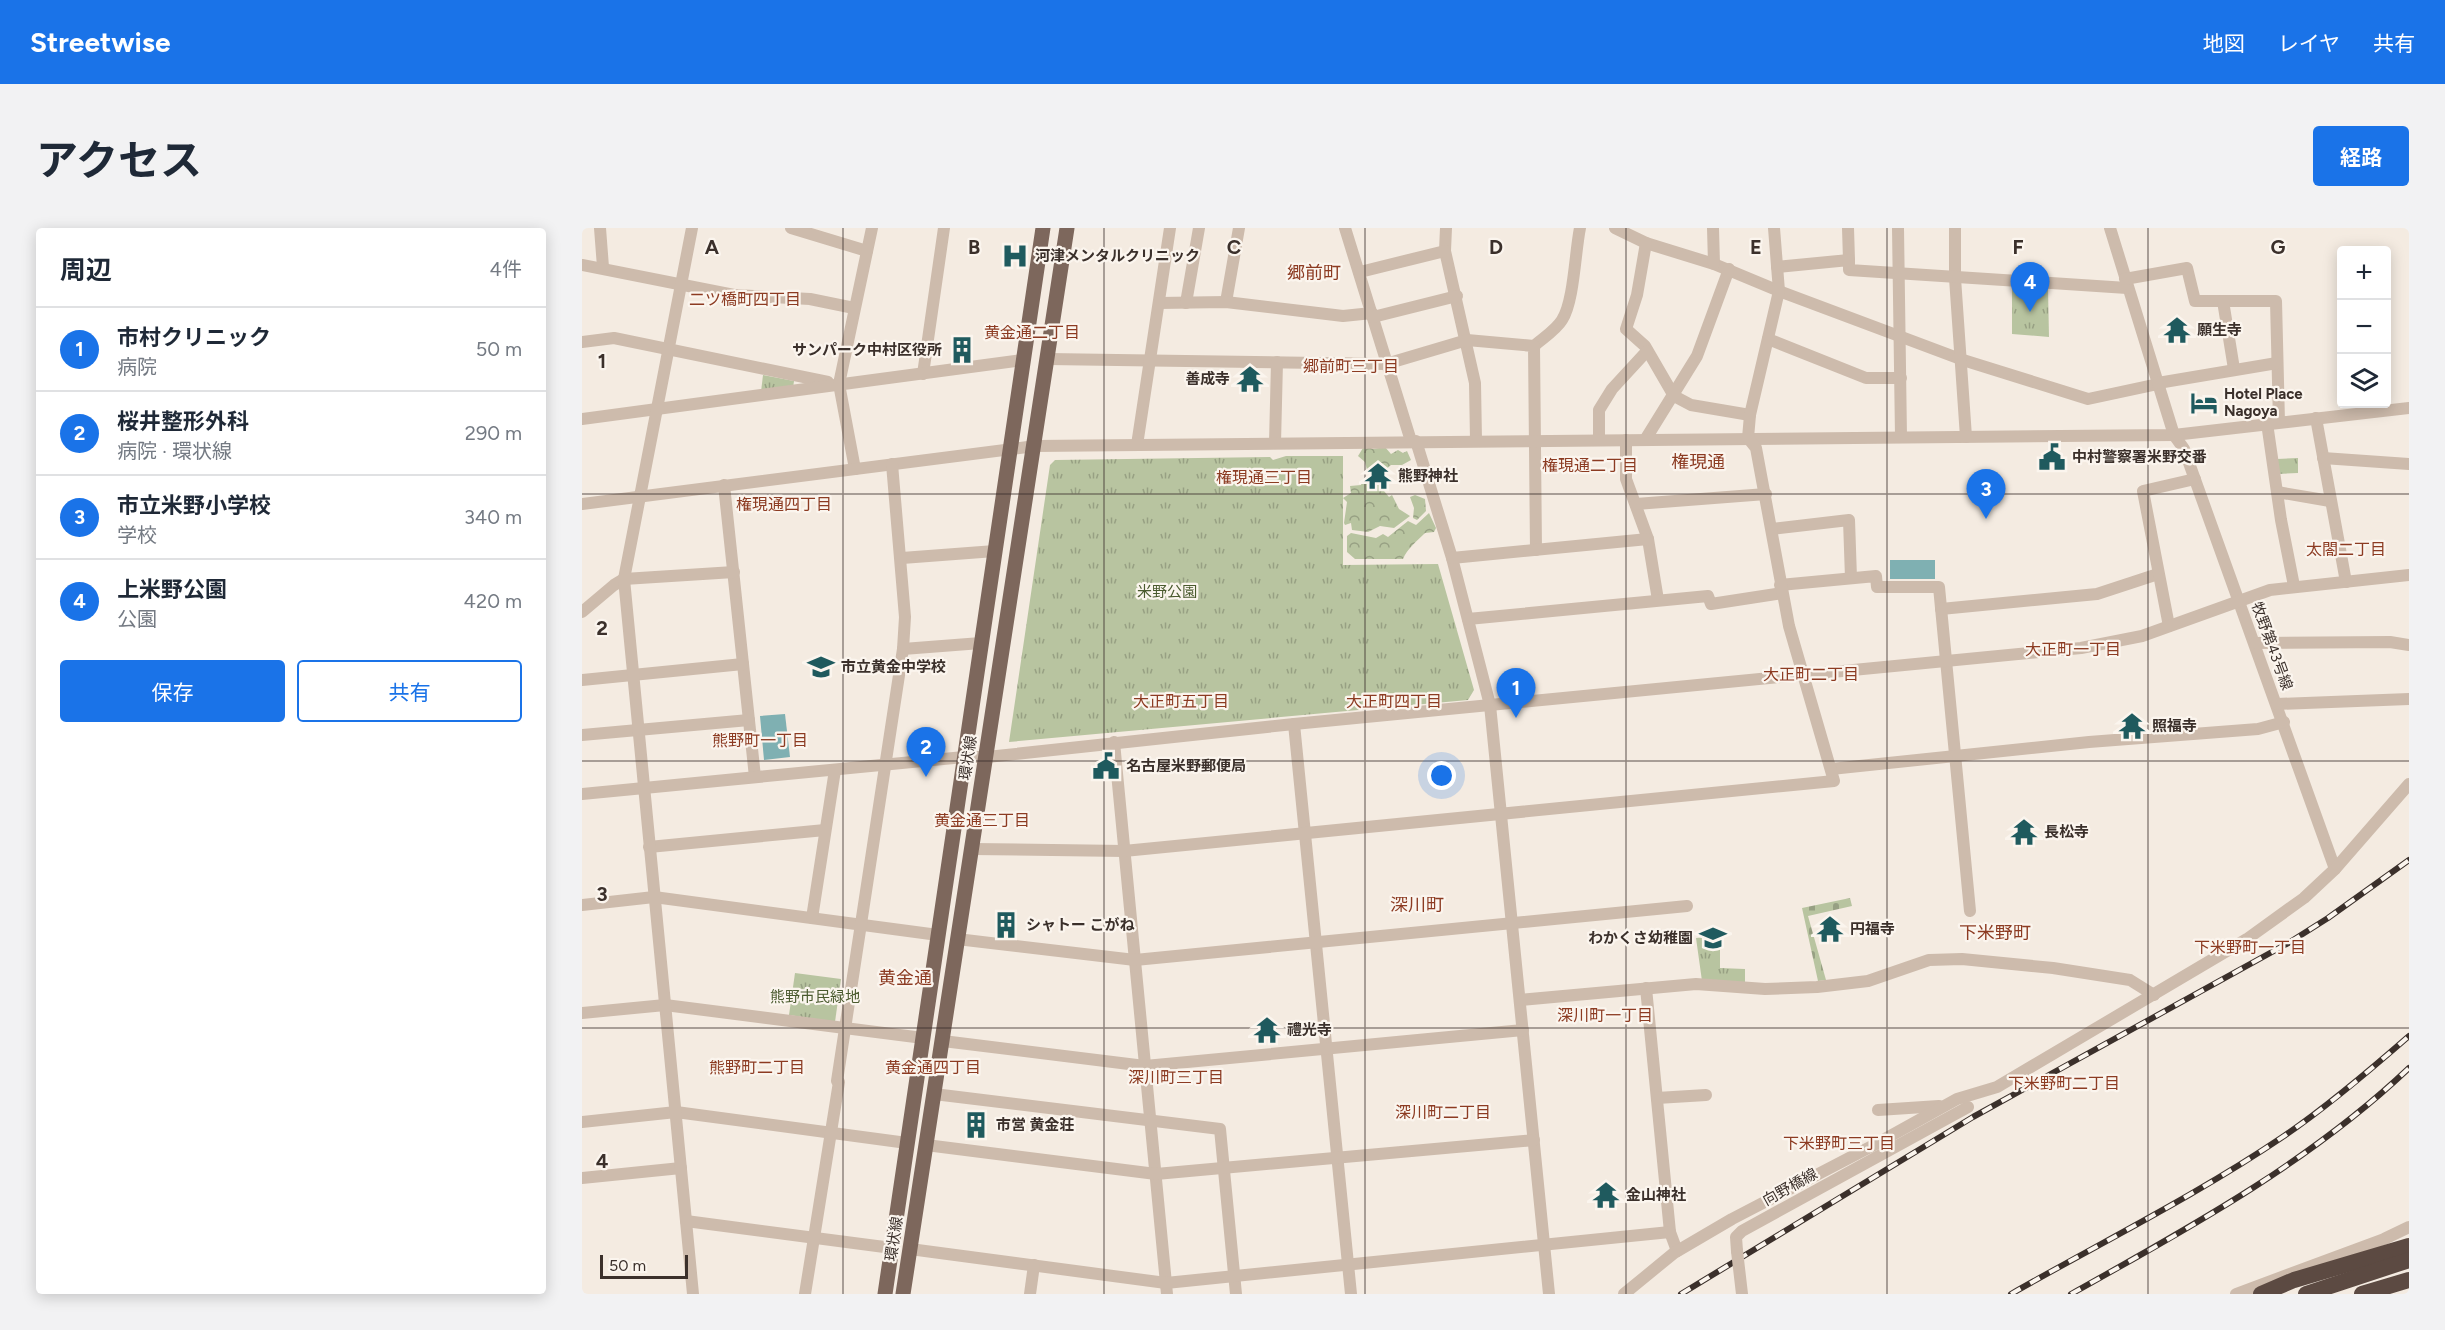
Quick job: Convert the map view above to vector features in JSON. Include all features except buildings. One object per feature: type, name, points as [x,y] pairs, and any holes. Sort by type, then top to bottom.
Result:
[{"type":"highway","points":[[2261,1294],[2294,1280],[2409,1246]]},
{"type":"highway","points":[[2306,1294],[2409,1260]]},
{"type":"highway","points":[[2362,1294],[2409,1280]]},
{"type":"main road","name":"環状線","points":[[885,1294],[1043,228]]},
{"type":"main road","name":"環状線","points":[[903,1294],[1067,228]]},
{"type":"street","points":[[600,228],[603,267]]},
{"type":"street","points":[[692,228],[624,579],[693,1294]]},
{"type":"street","points":[[791,228],[867,251]]},
{"type":"street","points":[[855,469],[839,384],[872,228]]},
{"type":"street","points":[[923,374],[944,228]]},
{"type":"street","points":[[1137,445],[1170,228]]},
{"type":"street","points":[[1186,303],[1199,228]]},
{"type":"street","points":[[1226,302],[1239,228]]},
{"type":"street","points":[[1345,228],[1386,364],[1452,558],[1490,705],[1549,1294]]},
{"type":"street","points":[[1446,228],[1445,251],[1475,383],[1476,440]]},
{"type":"street","points":[[1536,550],[1534,346],[1562,320],[1569,300],[1580,228]]},
{"type":"street","points":[[1616,228],[1729,269],[1779,291],[1900,334],[1963,360],[2088,399],[2158,383],[2277,363]]},
{"type":"street","points":[[1713,228],[1714,264]]},
{"type":"street","points":[[1774,228],[1779,291],[1750,415],[1748,438],[1756,448],[1789,626],[1833,775]]},
{"type":"street","points":[[1848,228],[1849,270],[1955,278],[2126,284],[2187,268],[2195,301],[2276,301],[2277,363],[2273,422],[2277,492],[2294,586]]},
{"type":"street","points":[[1898,228],[1901,437]]},
{"type":"street","points":[[1955,228],[1955,278],[1963,360],[1966,437]]},
{"type":"street","name":"牧野第43号線","points":[[2110,228],[2174,435],[2184,449],[2335,869]]},
{"type":"street","points":[[1643,237],[1637,295],[1626,329],[1647,351],[1674,396],[1691,405],[1750,415]]},
{"type":"street","points":[[1360,272],[1445,251]]},
{"type":"street","points":[[1777,267],[1849,260]]},
{"type":"street","points":[[582,265],[603,267],[734,295],[810,299],[854,308]]},
{"type":"street","points":[[1645,440],[1697,356],[1729,269]]},
{"type":"street","points":[[1159,303],[1226,302],[1343,316],[1372,315],[1457,296]]},
{"type":"street","points":[[2223,302],[2234,369]]},
{"type":"street","points":[[582,342],[614,338],[839,384]]},
{"type":"street","points":[[1768,339],[1866,378],[1900,378]]},
{"type":"street","points":[[1048,359],[1386,364],[1467,340],[1534,346]]},
{"type":"street","points":[[1599,440],[1599,410],[1612,389],[1647,351]]},
{"type":"street","points":[[582,419],[1023,360]]},
{"type":"street","points":[[1275,443],[1277,363]]},
{"type":"street","points":[[582,504],[1035,446],[2174,435],[2409,408]]},
{"type":"street","points":[[2316,418],[2346,582]]},
{"type":"street","points":[[1626,440],[1626,479],[1648,539],[1658,600]]},
{"type":"street","points":[[2323,458],[2409,464]]},
{"type":"street","points":[[805,1294],[903,649],[905,616],[902,558],[892,464]]},
{"type":"street","points":[[2169,626],[2144,491],[2195,479]]},
{"type":"street","points":[[724,486],[755,777]]},
{"type":"street","points":[[2277,492],[2330,501]]},
{"type":"street","points":[[1636,504],[1766,494]]},
{"type":"street","points":[[1772,529],[1850,520],[1851,578]]},
{"type":"street","points":[[1452,558],[1648,539]]},
{"type":"street","points":[[902,558],[995,551]]},
{"type":"street","points":[[582,612],[624,579],[734,572]]},
{"type":"street","points":[[1941,609],[2097,594],[2158,574]]},
{"type":"street","points":[[582,794],[964,757],[987,757],[1114,742],[2101,645],[2169,626],[2270,590],[2409,575]]},
{"type":"street","points":[[1468,619],[1708,596],[1711,604],[1781,589],[1875,576],[1877,587],[1939,587],[1970,911]]},
{"type":"street","points":[[2255,643],[2390,642],[2409,645]]},
{"type":"street","points":[[903,649],[981,643]]},
{"type":"street","points":[[582,680],[743,664]]},
{"type":"street","points":[[2277,704],[2409,699]]},
{"type":"street","points":[[582,735],[749,720]]},
{"type":"street","points":[[972,849],[1124,851],[1502,815],[1833,775],[1956,756],[2258,729],[2284,722]]},
{"type":"street","points":[[1294,724],[1351,1294]]},
{"type":"street","points":[[1114,742],[1167,1288]]},
{"type":"street","points":[[812,918],[835,770]]},
{"type":"street","points":[[1624,1294],[1677,1251],[1731,1219],[1957,1099],[1997,1087],[2247,939],[2304,898],[2335,869],[2409,784]]},
{"type":"street","points":[[649,847],[825,830]]},
{"type":"street","points":[[582,904],[654,897],[938,935]]},
{"type":"street","points":[[957,939],[1135,960],[1687,906]]},
{"type":"street","points":[[1520,1000],[1696,984],[1765,989],[1817,987],[1868,981],[1929,960],[1962,959],[2053,969],[2130,981],[2154,995]]},
{"type":"street","points":[[1646,988],[1670,1232],[1677,1251]]},
{"type":"street","points":[[582,1013],[665,1005],[923,1038]]},
{"type":"street","points":[[943,1041],[1145,1066],[1523,1030]]},
{"type":"street","points":[[934,1094],[1220,1129],[1236,1294]]},
{"type":"street","points":[[1657,1098],[1706,1095]]},
{"type":"street","points":[[1878,1110],[1945,1106]]},
{"type":"street","name":"向野橋線","points":[[1742,1294],[1736,1237],[1742,1231],[1968,1107]]},
{"type":"street","points":[[582,1122],[676,1112],[907,1143]]},
{"type":"street","points":[[926,1145],[1156,1174],[1534,1140]]},
{"type":"street","points":[[582,1178],[681,1168]]},
{"type":"street","points":[[686,1221],[891,1248]]},
{"type":"street","points":[[2236,1294],[2384,1239],[2409,1227]]},
{"type":"street","points":[[910,1249],[1034,1265],[1167,1288],[1234,1277],[1670,1232]]},
{"type":"street","points":[[1030,1294],[1034,1265]]},
{"type":"green space","points":[[2012,288],[2048,289],[2049,337],[2012,334]]},
{"type":"green space","points":[[763,375],[794,381],[793,388],[761,392]]},
{"type":"green space","points":[[1385,447],[1391,454],[1398,450],[1403,453],[1407,451],[1411,460],[1402,465],[1391,465],[1384,471],[1368,474],[1365,462],[1358,456],[1363,448],[1373,449]]},
{"type":"green space","name":"米野公園","points":[[1286,456],[1343,456],[1343,565],[1438,564],[1474,690],[1468,700],[1009,742],[1050,465],[1055,460],[1270,457],[1273,460]]},
{"type":"green space","points":[[2298,458],[2298,473],[2278,474],[2277,459]]},
{"type":"green space","points":[[1371,477],[1384,487],[1389,497],[1392,495],[1399,509],[1410,516],[1394,528],[1380,526],[1368,532],[1352,530],[1351,523],[1345,525],[1344,523],[1347,502],[1343,498],[1351,493],[1350,486],[1361,485],[1363,479]]},
{"type":"green space","points":[[1415,495],[1425,499],[1426,511],[1417,520],[1413,518],[1414,508],[1410,497]]},
{"type":"green space","points":[[1429,513],[1436,528],[1434,532],[1425,533],[1403,559],[1355,559],[1347,552],[1347,536],[1351,533],[1376,538],[1383,534],[1388,537],[1408,521],[1416,525]]},
{"type":"green space","points":[[1850,898],[1852,906],[1808,916],[1826,980],[1818,981],[1802,908]]},
{"type":"green space","points":[[1720,936],[1720,968],[1745,969],[1745,983],[1702,981],[1696,938]]},
{"type":"green space","name":"熊野市民緑地","points":[[795,973],[841,979],[835,1022],[789,1015]]},
{"type":"water","points":[[1890,560],[1935,560],[1935,579],[1890,579]]},
{"type":"water","points":[[785,714],[790,757],[764,760],[760,716]]},
{"type":"railway","points":[[1681,1294],[1973,1117],[2290,942],[2409,860]]},
{"type":"railway","points":[[2011,1294],[2251,1158],[2316,1113],[2409,1036]]},
{"type":"railway","points":[[2071,1294],[2204,1218],[2290,1163],[2331,1134],[2409,1068]]},
{"type":"place","name":"河津メンタルクリニック","points":[[1015,256]]},
{"type":"place","name":"上米野公園","points":[[2030,312]]},
{"type":"place","name":"願生寺","points":[[2177,330]]},
{"type":"place","name":"サンパーク中村区役所","points":[[962,350]]},
{"type":"place","name":"善成寺","points":[[1250,379]]},
{"type":"place","name":"Hotel Place Nagoya","points":[[2204,403]]},
{"type":"place","name":"中村警察署米野交番","points":[[2052,457]]},
{"type":"place","name":"熊野神社","points":[[1378,476]]},
{"type":"place","name":"市立米野小学校","points":[[1986,519]]},
{"type":"place","name":"市立黄金中学校","points":[[821,667]]},
{"type":"place","name":"市村クリニック","points":[[1516,718]]},
{"type":"place","name":"照福寺","points":[[2132,726]]},
{"type":"place","name":"名古屋米野郵便局","points":[[1106,766]]},
{"type":"place","name":"桜井整形外科","points":[[926,777]]},
{"type":"place","name":"長松寺","points":[[2024,832]]},
{"type":"place","name":"シャトー こがね","points":[[1006,925]]},
{"type":"place","name":"円福寺","points":[[1830,929]]},
{"type":"place","name":"わかくさ幼稚園","points":[[1713,938]]},
{"type":"place","name":"禮光寺","points":[[1267,1030]]},
{"type":"place","name":"市営 黄金荘","points":[[976,1125]]},
{"type":"place","name":"金山神社","points":[[1606,1195]]},
{"type":"district","name":"郷前町","points":[[1314,273]]},
{"type":"district","name":"二ツ橋町四丁目","points":[[745,299]]},
{"type":"district","name":"黄金通二丁目","points":[[1032,332]]},
{"type":"district","name":"郷前町三丁目","points":[[1351,366]]},
{"type":"district","name":"権現通","points":[[1698,462]]},
{"type":"district","name":"権現通二丁目","points":[[1590,465]]},
{"type":"district","name":"権現通三丁目","points":[[1264,477]]},
{"type":"district","name":"権現通四丁目","points":[[784,504]]},
{"type":"district","name":"太閤二丁目","points":[[2346,549]]},
{"type":"district","name":"大正町一丁目","points":[[2073,649]]},
{"type":"district","name":"大正町二丁目","points":[[1811,674]]},
{"type":"district","name":"大正町五丁目","points":[[1181,701]]},
{"type":"district","name":"大正町四丁目","points":[[1394,701]]},
{"type":"district","name":"熊野町一丁目","points":[[760,740]]},
{"type":"district","name":"黄金通三丁目","points":[[982,820]]},
{"type":"district","name":"深川町","points":[[1417,905]]},
{"type":"district","name":"下米野町","points":[[1995,933]]},
{"type":"district","name":"下米野町一丁目","points":[[2250,947]]},
{"type":"district","name":"黄金通","points":[[905,978]]},
{"type":"district","name":"深川町一丁目","points":[[1605,1015]]},
{"type":"district","name":"熊野町二丁目","points":[[757,1067]]},
{"type":"district","name":"黄金通四丁目","points":[[933,1067]]},
{"type":"district","name":"深川町三丁目","points":[[1176,1077]]},
{"type":"district","name":"下米野町二丁目","points":[[2064,1083]]},
{"type":"district","name":"深川町二丁目","points":[[1443,1112]]},
{"type":"district","name":"下米野町三丁目","points":[[1839,1143]]}]
